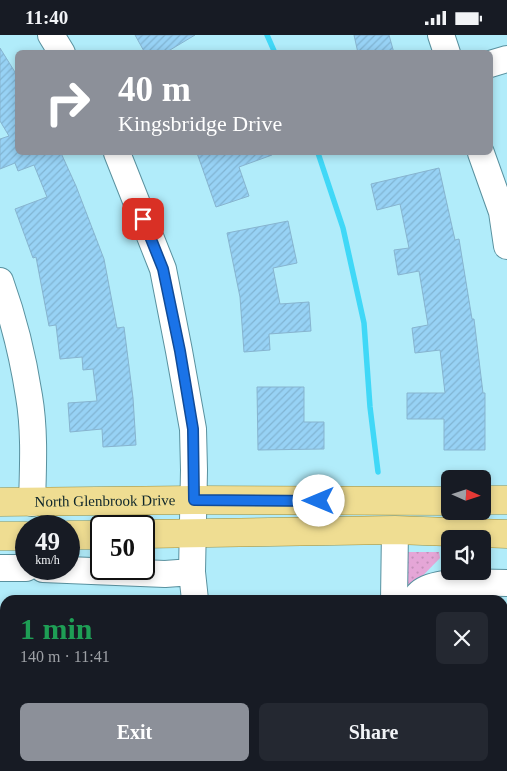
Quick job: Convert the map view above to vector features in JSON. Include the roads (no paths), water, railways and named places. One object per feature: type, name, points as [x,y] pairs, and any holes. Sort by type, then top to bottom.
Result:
[{"type":"main road","name":"North Glenbrook Drive","points":[[0,503],[194,500],[441,501]]},
{"type":"main road","points":[[491,500],[507,500]]},
{"type":"main road","points":[[155,534],[395,530],[441,534]]},
{"type":"main road","points":[[491,534],[507,534]]},
{"type":"main road","points":[[0,536],[15,535]]},
{"type":"street","points":[[51,35],[60,50]]},
{"type":"street","points":[[440,35],[446,50]]},
{"type":"street","points":[[493,63],[507,59]]},
{"type":"street","points":[[118,155],[163,269],[193,429],[192,572],[194,595]]},
{"type":"street","points":[[482,155],[504,212],[507,246]]},
{"type":"street","points":[[0,281],[8,302],[29,397],[33,459],[32,503]]},
{"type":"street","points":[[394,595],[395,530]]},
{"type":"street","points":[[0,568],[15,568]]},
{"type":"street","points":[[80,571],[165,574],[192,572]]},
{"type":"street","points":[[417,595],[430,587],[448,580]]},
{"type":"street","points":[[486,580],[507,583]]},
{"type":"waterway","points":[[267,35],[274,50]]},
{"type":"waterway","points":[[319,155],[343,228],[364,323],[370,407],[378,472]]}]
